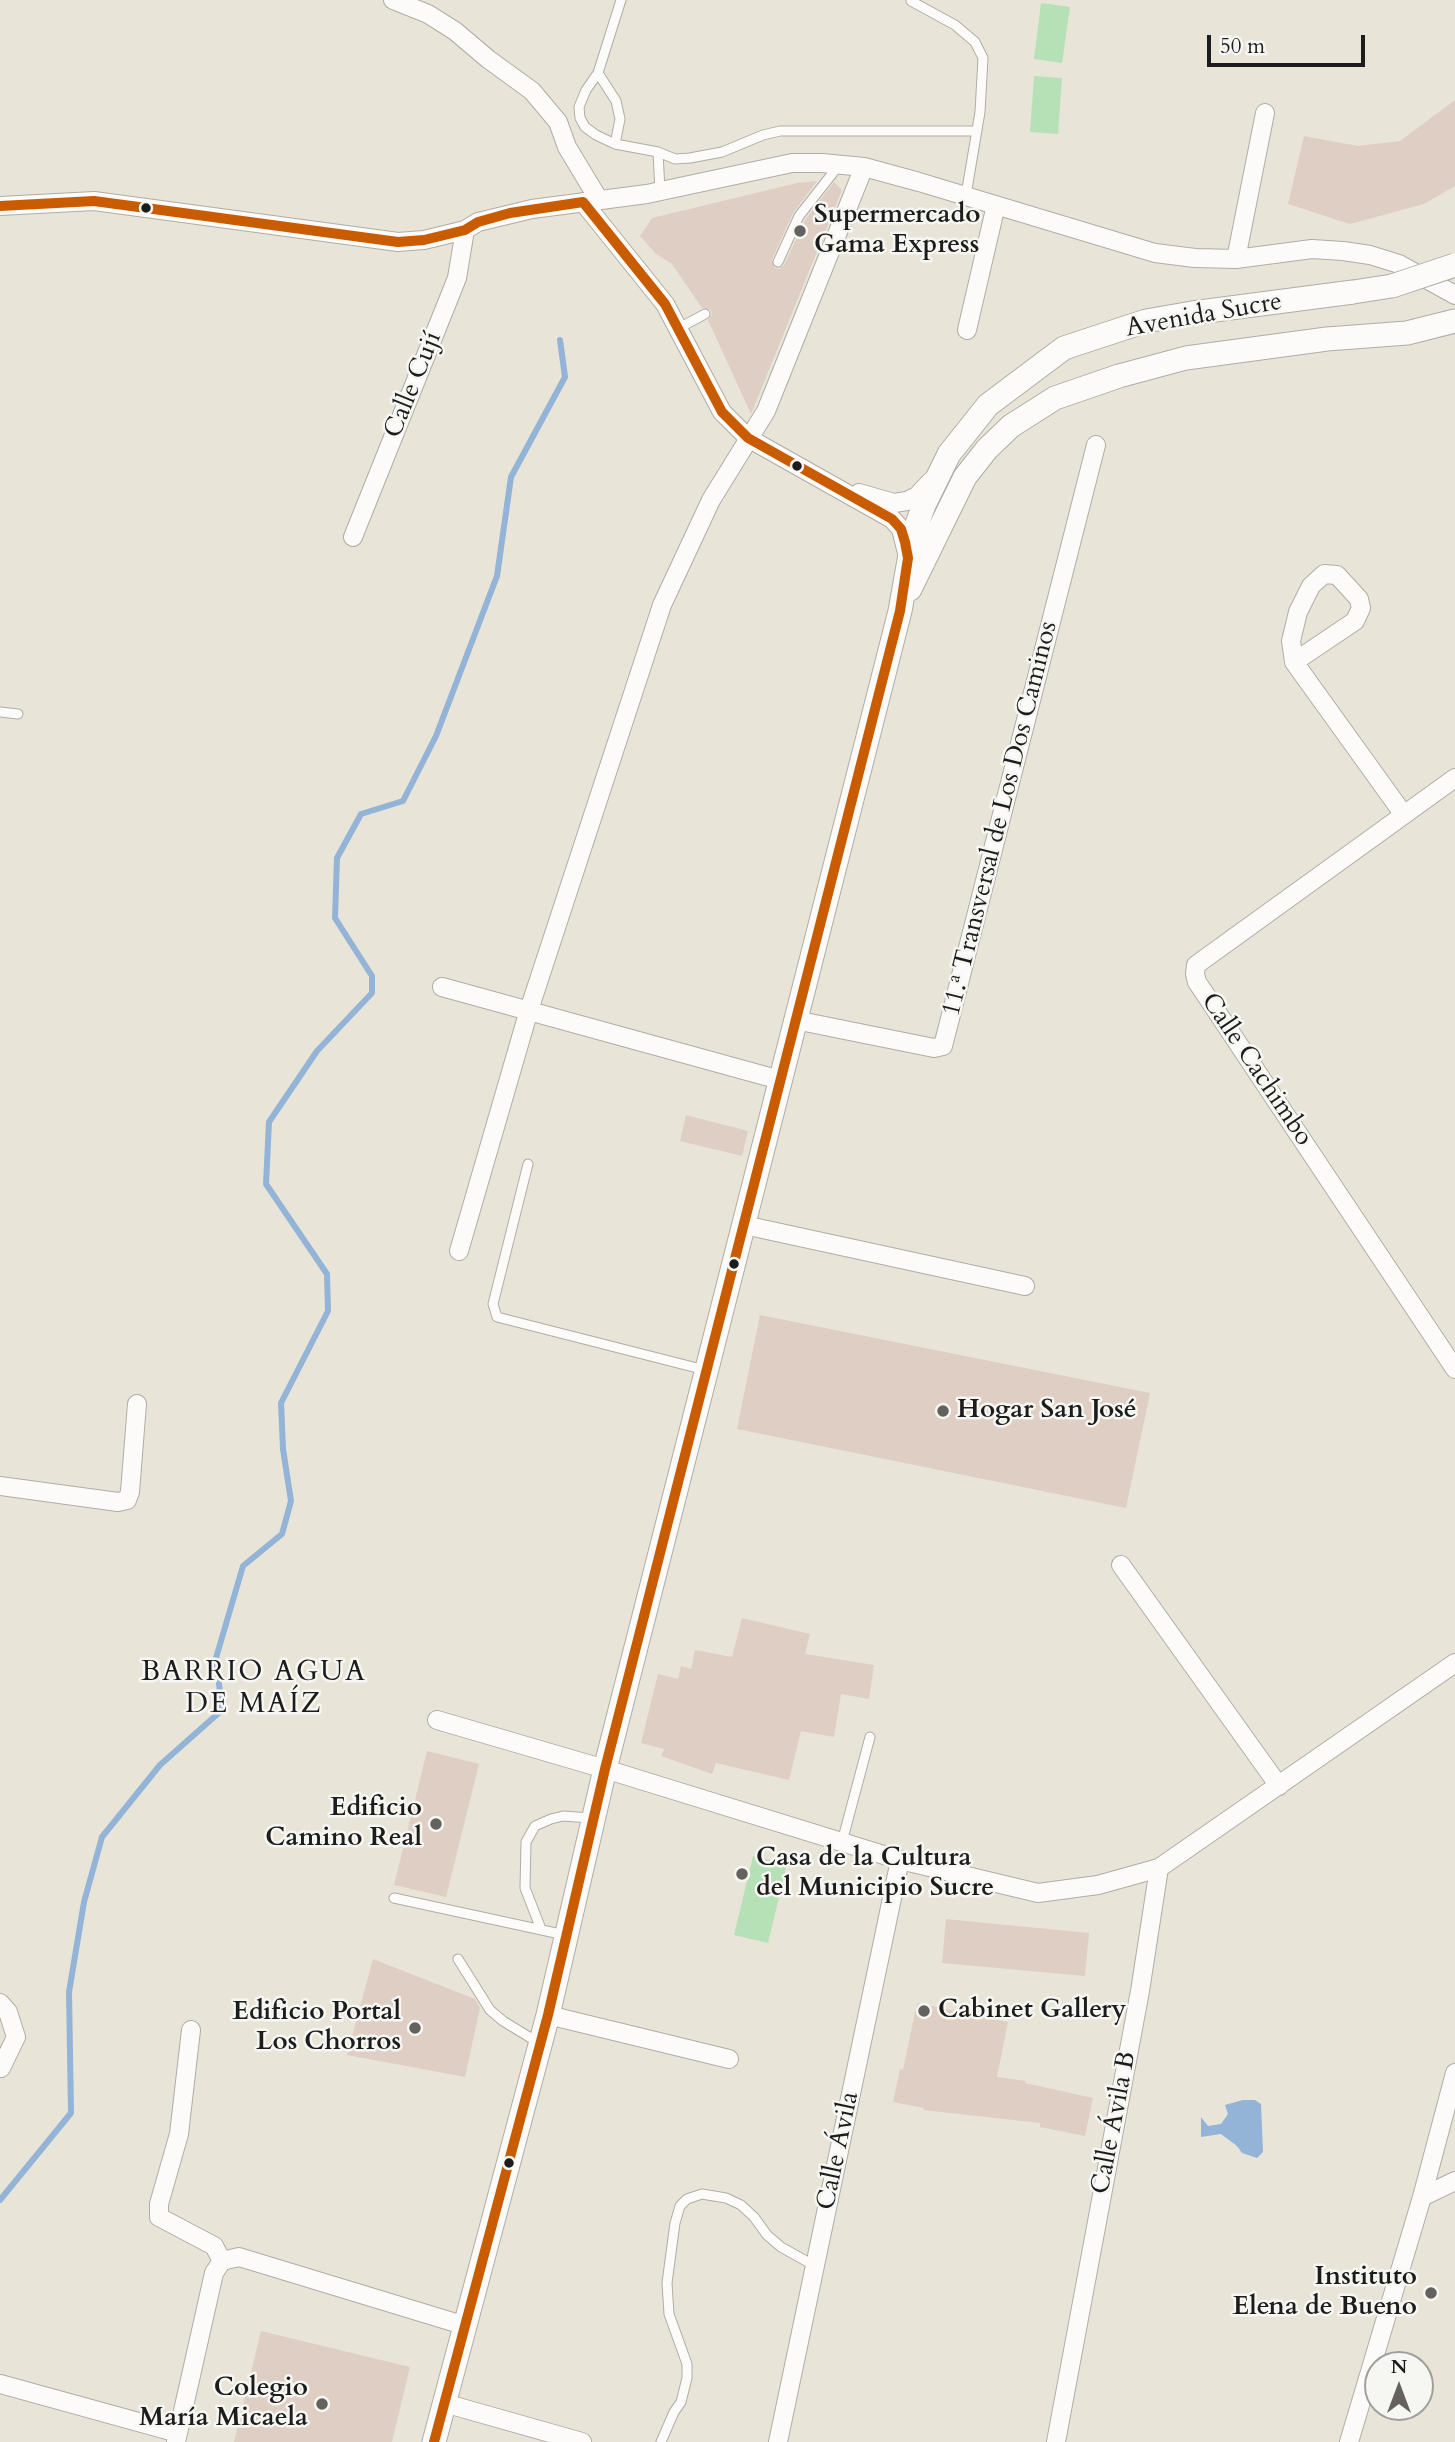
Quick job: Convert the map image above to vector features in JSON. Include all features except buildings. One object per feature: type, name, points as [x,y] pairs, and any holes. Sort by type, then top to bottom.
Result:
[{"type":"main road","name":"Avenida Sucre","points":[[434,2442],[548,2015],[605,1769],[900,611],[908,558],[924,505],[949,454],[988,405],[1064,348],[1146,321],[1392,286],[1455,265]]},
{"type":"main road","name":"Avenida Sucre","points":[[900,611],[965,477],[987,449],[1011,426],[1055,398],[1119,376],[1186,358],[1327,339],[1407,333],[1455,320]]},
{"type":"street","points":[[393,0],[428,14],[455,31],[532,91],[558,121],[591,201],[679,328],[722,412],[748,438],[892,519],[901,529],[908,558]]},
{"type":"street","points":[[1236,259],[1265,113]]},
{"type":"street","points":[[0,206],[94,201],[398,242],[424,240],[465,230],[478,222],[510,213],[660,191],[792,163],[839,164],[864,167],[966,195],[1155,253],[1236,259],[1312,249],[1343,251],[1399,264],[1455,295]]},
{"type":"street","points":[[459,1251],[529,1010],[642,658],[662,605],[711,500],[766,411],[864,167]]},
{"type":"street","points":[[967,330],[996,205]]},
{"type":"street","name":"Calle Cují","points":[[353,537],[457,278],[465,230]]},
{"type":"street","name":"11.ª Transversal de Los Dos Caminos","points":[[795,1020],[934,1048],[943,1046],[1096,445]]},
{"type":"street","points":[[835,486],[894,503],[907,501],[928,485],[949,454]]},
{"type":"street","points":[[1293,662],[1343,632],[1355,621],[1361,608],[1359,599],[1337,575],[1324,574],[1311,586],[1298,612],[1292,641],[1293,662],[1404,815]]},
{"type":"street","name":"Calle Cachimbo","points":[[1455,778],[1196,965],[1195,974],[1197,982],[1455,1369]]},
{"type":"street","points":[[442,987],[780,1080]]},
{"type":"street","points":[[744,1225],[1026,1286]]},
{"type":"street","points":[[0,1486],[118,1502],[127,1500],[130,1492],[137,1404]]},
{"type":"street","points":[[1121,1565],[1279,1786]]},
{"type":"street","points":[[437,1720],[900,1860],[1038,1893],[1098,1885],[1159,1868],[1455,1663]]},
{"type":"street","name":"Calle Ávila","points":[[778,2442],[900,1860]]},
{"type":"street","name":"Calle Ávila B","points":[[1056,2442],[1140,1991],[1159,1868]]},
{"type":"street","points":[[0,2003],[8,2012],[16,2037],[1,2068]]},
{"type":"street","points":[[548,2015],[729,2059]]},
{"type":"street","points":[[191,2030],[179,2134],[159,2204],[159,2217],[214,2246],[222,2261]]},
{"type":"street","points":[[1349,2442],[1422,2197],[1455,2073]]},
{"type":"street","points":[[1422,2197],[1455,2181]]},
{"type":"street","points":[[0,2384],[177,2437],[214,2273],[222,2261],[239,2257],[466,2326]]},
{"type":"street","points":[[444,2403],[582,2442]]},
{"type":"lane","points":[[621,0],[598,73],[586,90],[579,107],[580,118],[585,127],[615,144],[658,152],[675,159],[706,156],[780,131],[977,131]]},
{"type":"lane","points":[[911,1],[954,25],[975,42],[982,58],[977,131],[966,195]]},
{"type":"lane","points":[[598,73],[616,101],[620,119],[615,144]]},
{"type":"lane","points":[[658,152],[660,191]]},
{"type":"lane","points":[[778,262],[799,216],[839,164]]},
{"type":"lane","points":[[679,328],[705,314]]},
{"type":"lane","points":[[0,712],[18,714]]},
{"type":"lane","points":[[528,1164],[493,1304],[496,1317],[707,1371]]},
{"type":"lane","points":[[842,1842],[870,1737]]},
{"type":"lane","points":[[541,1929],[525,1888],[526,1842],[535,1826],[551,1818],[593,1818]]},
{"type":"lane","points":[[394,1898],[567,1935]]},
{"type":"lane","points":[[458,1959],[490,2010],[540,2044]]},
{"type":"lane","points":[[662,2442],[681,2402],[687,2378],[687,2364],[669,2315],[667,2283],[675,2223],[680,2206],[687,2199],[702,2194],[741,2205],[781,2247],[816,2266]]},
{"type":"green space","points":[[1041,3],[1070,7],[1062,63],[1034,59]]},
{"type":"green space","points":[[1034,76],[1062,78],[1058,134],[1030,132]]},
{"type":"green space","points":[[753,1856],[787,1864],[768,1943],[734,1935]]},
{"type":"water","points":[[1255,2100],[1261,2104],[1263,2152],[1257,2158],[1242,2153],[1221,2134],[1201,2137],[1201,2117],[1208,2126],[1221,2124],[1228,2114],[1225,2105]]},
{"type":"waterway","points":[[0,2200],[71,2113],[69,1992],[84,1902],[102,1837],[160,1765],[222,1710],[216,1658],[243,1566],[282,1534],[291,1501],[283,1449],[281,1403],[328,1311],[327,1274],[266,1184],[269,1122],[317,1051],[372,993],[372,976],[335,918],[337,858],[361,814],[403,801],[436,736],[497,576],[511,477],[565,377],[560,340]]},
{"type":"transit line","points":[[0,206],[94,201],[398,242],[424,240],[465,230],[478,222],[510,213],[583,202],[665,304],[722,412],[748,438],[892,519],[901,529],[905,542],[908,558],[900,611],[605,1769],[548,2015],[434,2442]]},
{"type":"place","name":"Supermercado Gama Express","points":[[800,231]]},
{"type":"place","name":"Hogar San José","points":[[943,1411]]},
{"type":"place","name":"Edificio Camino Real","points":[[436,1824]]},
{"type":"place","name":"Casa de la Cultura del Municipio Sucre","points":[[742,1874]]},
{"type":"place","name":"Cabinet Gallery","points":[[924,2011]]},
{"type":"place","name":"Edificio Portal Los Chorros","points":[[415,2028]]},
{"type":"place","name":"Instituto Elena de Bueno","points":[[1431,2293]]},
{"type":"place","name":"Colegio María Micaela","points":[[322,2404]]},
{"type":"district","name":"BARRIO AGUA DE MAÍZ","points":[[254,1690]]}]
